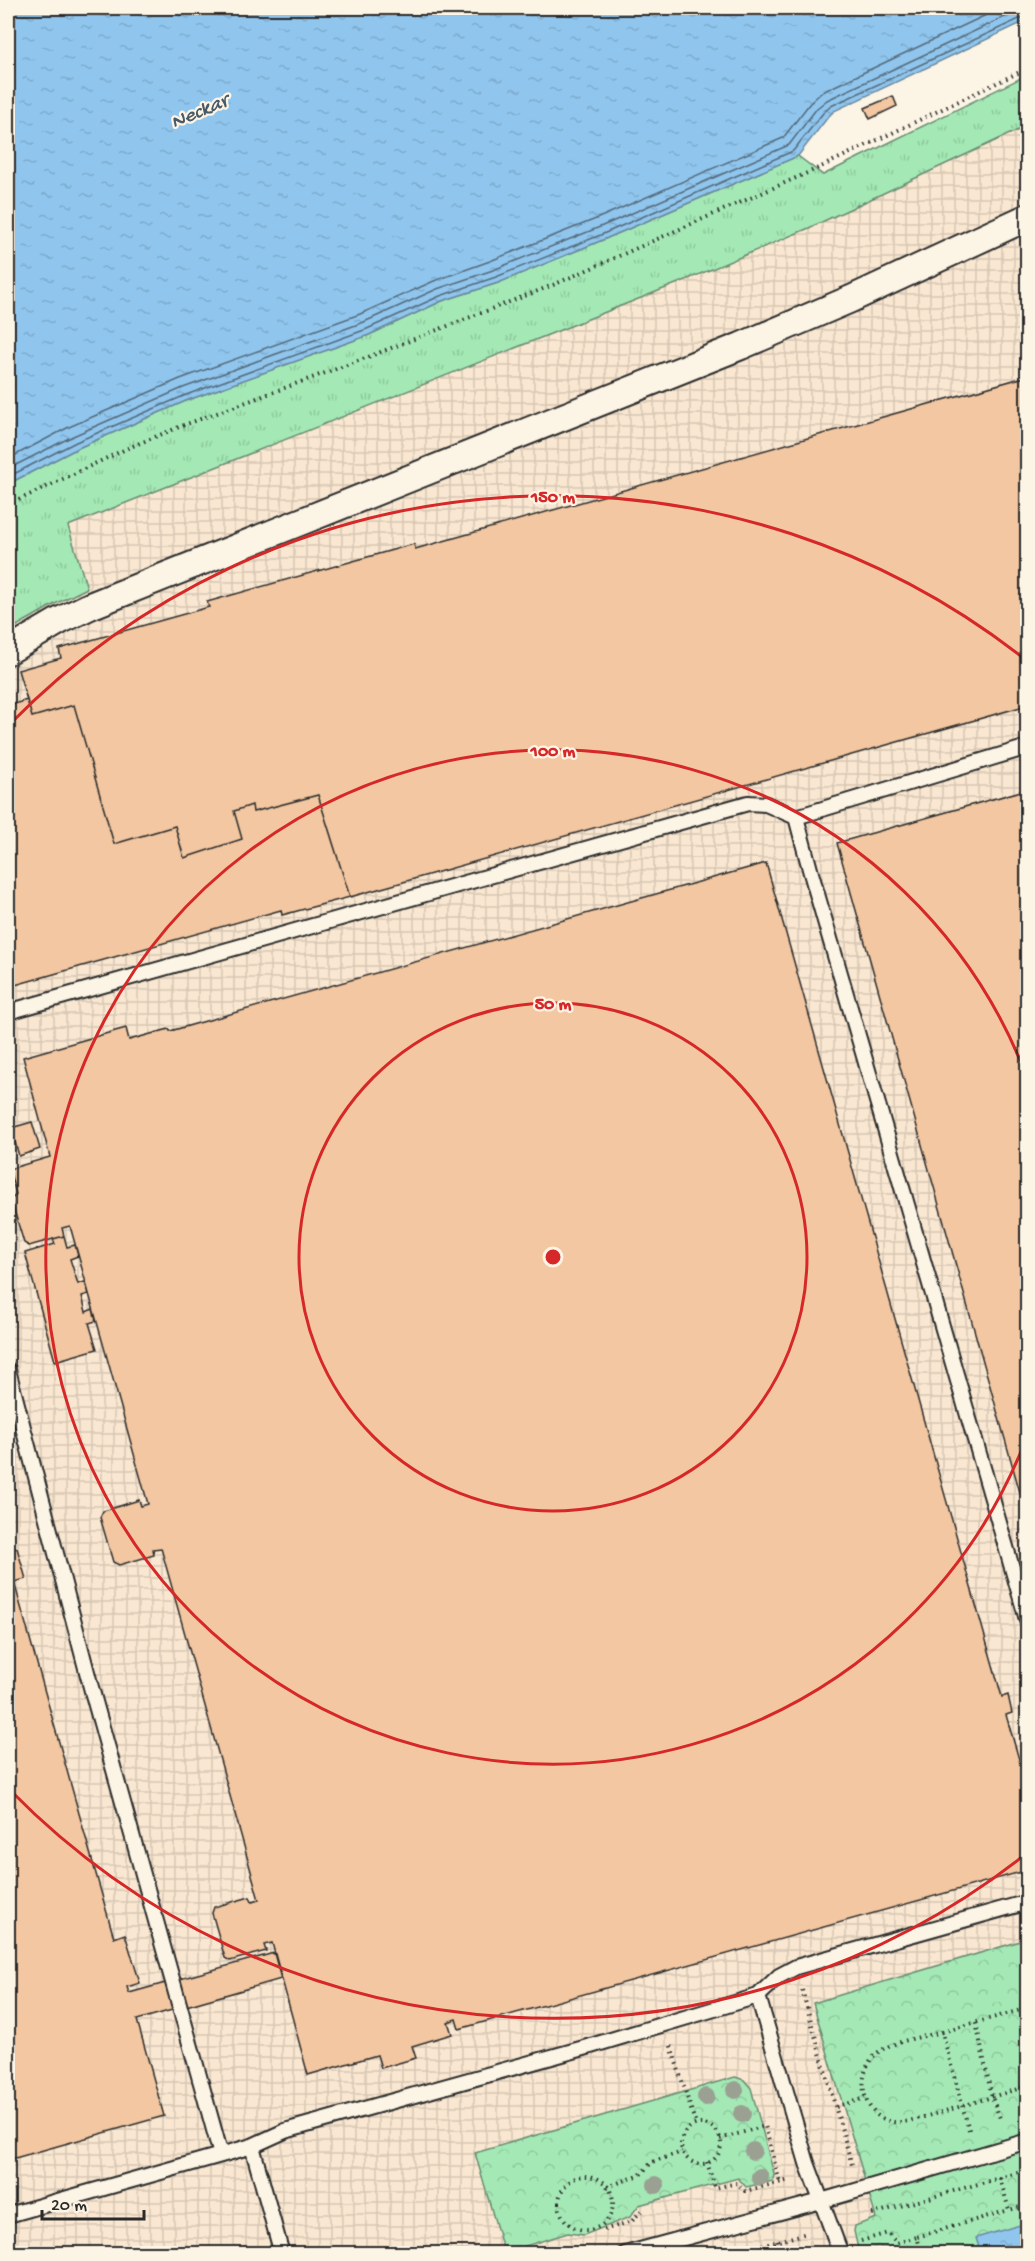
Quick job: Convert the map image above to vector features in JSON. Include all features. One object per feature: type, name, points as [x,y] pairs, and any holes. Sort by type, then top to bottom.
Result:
[{"type":"street","points":[[8,651],[90,606],[741,346],[851,299],[1028,217]]},
{"type":"lane","points":[[8,1012],[748,803],[766,804],[796,817],[1028,747]]},
{"type":"lane","points":[[796,817],[1028,1623]]},
{"type":"lane","points":[[8,1370],[92,1691],[221,2155]]},
{"type":"lane","points":[[8,2215],[252,2146],[285,2131],[664,2025],[758,1996],[779,1976],[796,1967],[1028,1902]]},
{"type":"lane","points":[[758,1996],[812,2176],[821,2200],[846,2249]]},
{"type":"lane","points":[[625,2253],[1028,2141]]},
{"type":"lane","points":[[252,2146],[282,2253]]},
{"type":"path","points":[[8,505],[117,452],[165,432],[366,358],[606,262],[823,166],[1028,68]]},
{"type":"path","points":[[796,1967],[852,2165]]},
{"type":"path","points":[[1028,2008],[890,2047],[874,2056],[865,2073],[865,2098],[877,2116],[892,2121],[910,2120],[1028,2086]]},
{"type":"path","points":[[976,2023],[992,2097],[1001,2121]]},
{"type":"path","points":[[664,2025],[696,2125]]},
{"type":"path","points":[[942,2032],[969,2130]]},
{"type":"path","points":[[836,2107],[865,2098]]},
{"type":"path","points":[[990,2124],[1010,2119]]},
{"type":"path","points":[[696,2125],[712,2127],[720,2139],[720,2149],[707,2162],[692,2162],[682,2152],[683,2136],[696,2125]]},
{"type":"path","points":[[720,2139],[765,2126],[780,2182]]},
{"type":"path","points":[[958,2134],[979,2127]]},
{"type":"path","points":[[607,2187],[640,2175],[652,2162],[682,2152]]},
{"type":"path","points":[[707,2162],[715,2188],[737,2182],[745,2191],[862,2162]]},
{"type":"path","points":[[588,2176],[607,2187],[611,2193],[612,2205],[609,2216],[602,2224],[581,2229],[573,2227],[564,2218],[560,2210],[559,2195],[567,2184],[588,2176]]},
{"type":"path","points":[[1000,2178],[1009,2210]]},
{"type":"path","points":[[846,2249],[888,2233],[897,2243],[1028,2205]]},
{"type":"path","points":[[604,2230],[635,2219],[642,2210]]},
{"type":"path","points":[[917,2237],[922,2253]]},
{"type":"shaded area","points":[[1027,126],[1027,2253],[8,2254],[8,631],[87,588],[67,526],[681,282],[809,228]]},
{"type":"green space","points":[[1027,75],[1027,126],[809,228],[681,282],[68,526],[87,588],[8,631],[8,484],[78,448],[188,400],[369,335],[442,301],[498,283],[798,156],[823,175]]},
{"type":"green space","points":[[1027,1939],[1027,2253],[889,2254],[887,2248],[859,2253],[855,2226],[876,2218],[813,2003]]},
{"type":"green space","points":[[735,2077],[744,2080],[751,2088],[774,2174],[773,2181],[746,2187],[738,2178],[639,2205],[630,2217],[584,2235],[568,2233],[512,2250],[502,2246],[475,2153]]},
{"type":"water","name":"Neckar","points":[[8,8],[1027,8],[1028,20],[834,111],[798,156],[498,283],[442,301],[369,335],[188,400],[78,448],[8,484]]},
{"type":"water","points":[[1027,2223],[1027,2253],[981,2253],[976,2238]]},
{"type":"building","points":[[893,96],[897,106],[870,119],[865,108]]},
{"type":"building","points":[[1028,376],[1028,705],[350,897],[318,795],[253,812],[252,805],[234,811],[242,839],[184,858],[175,826],[114,844],[74,705],[32,717],[18,670],[61,658],[59,649],[209,607],[207,602],[414,544],[415,549]]},
{"type":"building","points":[[27,700],[32,717],[74,705],[114,844],[175,826],[184,858],[242,839],[234,811],[252,805],[253,812],[318,795],[350,897],[282,915],[281,910],[8,987],[8,706]]},
{"type":"building","points":[[1028,789],[1028,1521],[837,843]]},
{"type":"building","points":[[766,863],[1002,1697],[1008,1695],[1012,1713],[1006,1715],[1028,1790],[1028,1870],[459,2029],[456,2019],[448,2022],[452,2034],[412,2046],[416,2058],[381,2068],[377,2055],[308,2075],[272,1943],[264,1945],[266,1951],[230,1961],[225,1958],[212,1913],[214,1907],[250,1897],[252,1902],[259,1900],[161,1548],[153,1549],[154,1555],[119,1565],[113,1562],[100,1517],[103,1511],[139,1500],[141,1506],[148,1504],[70,1226],[62,1228],[64,1236],[29,1246],[24,1243],[11,1200],[16,1194],[9,1169],[50,1157],[23,1057],[126,1028],[129,1040],[169,1029],[170,1031]]},
{"type":"building","points":[[32,1122],[40,1149],[19,1156],[11,1128]]},
{"type":"building","points":[[64,1236],[67,1247],[75,1245],[78,1256],[70,1259],[78,1284],[85,1282],[89,1294],[82,1296],[86,1312],[93,1309],[96,1321],[89,1323],[97,1349],[55,1361],[25,1253],[55,1244],[53,1239]]},
{"type":"building","points":[[17,1548],[26,1579],[14,1582],[114,1938],[125,1934],[140,1983],[127,1987],[129,1993],[274,1953],[281,1979],[137,2020],[164,2116],[8,2160],[8,1550]]}]
